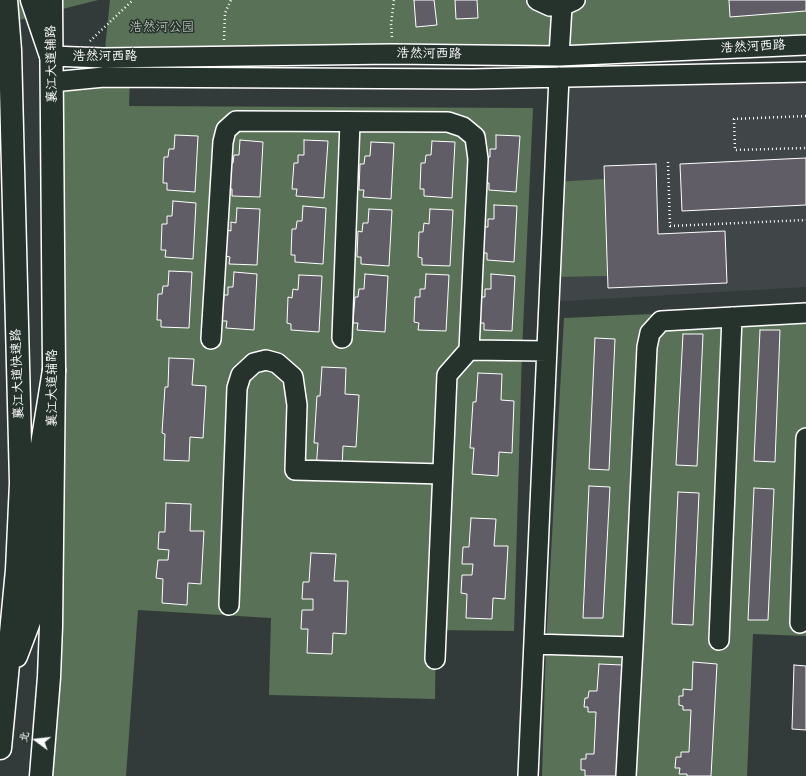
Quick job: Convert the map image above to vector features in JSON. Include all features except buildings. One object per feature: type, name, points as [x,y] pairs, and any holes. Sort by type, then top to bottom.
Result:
[{"type":"main road","name":"襄江大道快速路","points":[[0,748],[17,570],[21,484],[10,50],[6,0]]},
{"type":"main road","points":[[32,0],[62,57]]},
{"type":"main road","name":"襄江大道辅路","points":[[41,776],[50,669],[54,370],[52,82],[62,57],[51,0]]},
{"type":"main road","points":[[6,685],[30,619],[38,469],[54,370]]},
{"type":"street","points":[[537,0],[550,6],[568,3],[559,56]]},
{"type":"street","name":"浩然河西路","points":[[62,57],[392,54],[559,56],[806,45]]},
{"type":"street","name":"浩然河西路","points":[[52,82],[104,77],[472,79],[806,72]]},
{"type":"street","points":[[528,776],[559,77]]},
{"type":"street","points":[[211,339],[223,142],[226,130],[236,121],[448,122],[463,127],[475,137],[478,159],[469,350],[447,375],[435,659]]},
{"type":"street","points":[[342,338],[350,122]]},
{"type":"street","points":[[626,776],[646,347],[650,333],[662,321],[806,313]]},
{"type":"street","points":[[720,640],[732,317]]},
{"type":"street","points":[[469,350],[547,351]]},
{"type":"street","points":[[228,605],[237,388],[241,375],[254,363],[266,360],[277,362],[293,377],[297,405],[295,470],[443,474]]},
{"type":"street","points":[[800,623],[806,438]]},
{"type":"street","points":[[534,644],[633,647]]},
{"type":"path","points":[[62,57],[133,0]]},
{"type":"path","points":[[223,56],[225,13],[231,0]]},
{"type":"path","points":[[392,54],[391,24],[394,0]]},
{"type":"path","points":[[806,116],[734,119],[735,150],[806,148]]},
{"type":"path","points":[[668,162],[670,226],[806,220]]},
{"type":"shaded area","points":[[806,72],[806,287],[549,302],[559,77]]},
{"type":"green space","name":"浩然河公园","points":[[0,0],[98,0],[0,25]]},
{"type":"green space","name":"浩然河公园","points":[[110,0],[806,0],[806,45],[104,58]]},
{"type":"green space","points":[[130,77],[129,106],[533,108],[522,351],[514,631],[436,630],[435,699],[269,695],[271,618],[138,610],[126,776],[41,776],[52,82]]},
{"type":"green space","points":[[604,179],[608,276],[550,277],[555,182]]},
{"type":"green space","points":[[806,307],[806,636],[753,634],[747,776],[542,776],[546,645],[564,318]]}]
